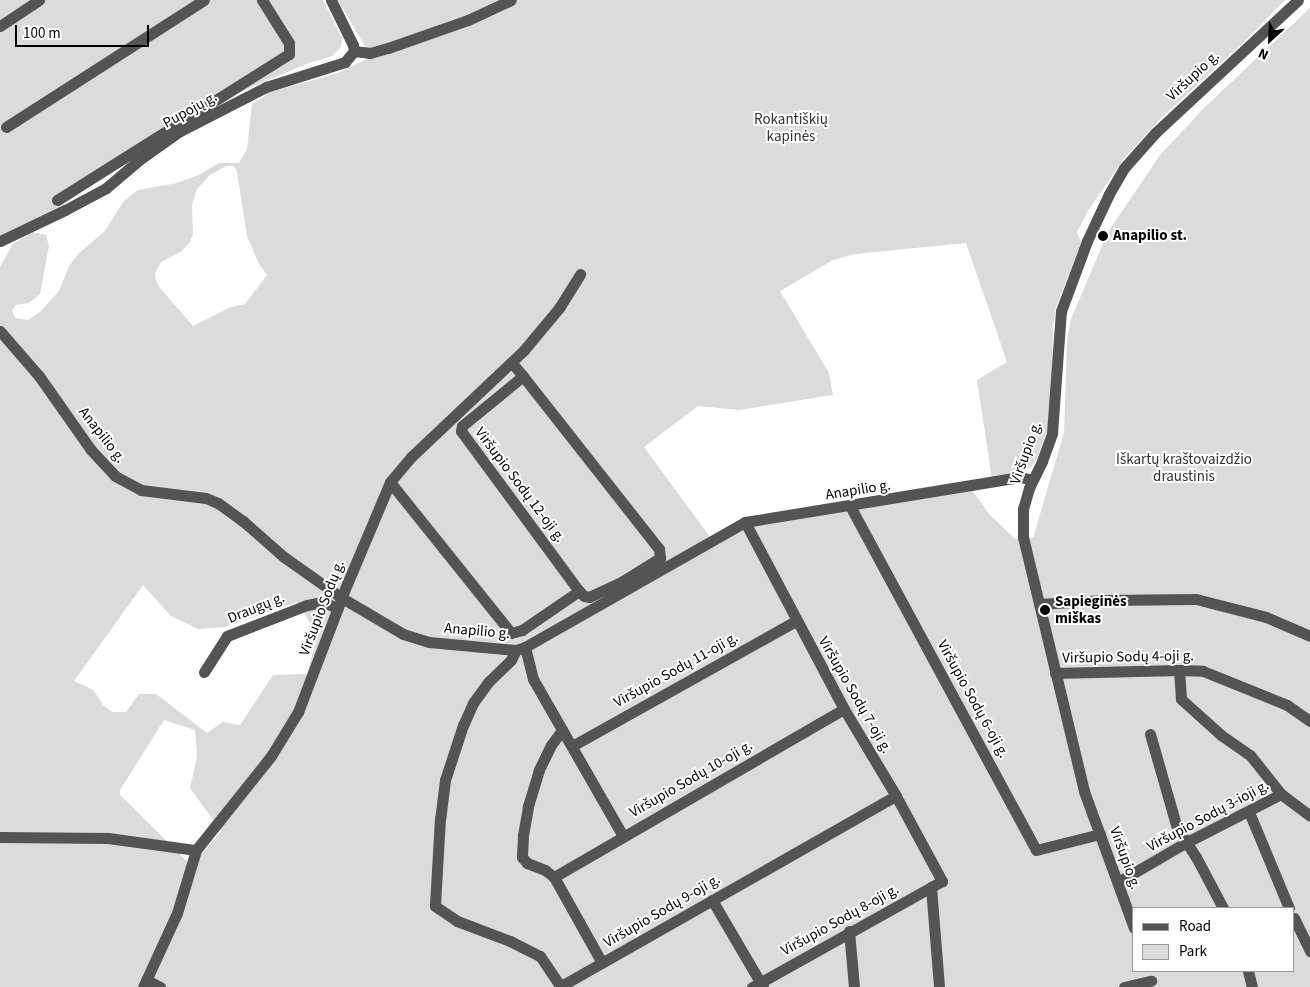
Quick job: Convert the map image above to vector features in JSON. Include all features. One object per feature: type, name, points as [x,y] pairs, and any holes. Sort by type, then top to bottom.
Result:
[{"type":"street","points":[[0,26],[39,0]]},
{"type":"street","points":[[6,127],[204,0]]},
{"type":"street","points":[[57,200],[289,54],[289,43],[262,0]]},
{"type":"street","points":[[331,0],[351,37],[354,51],[370,53],[468,20],[511,0]]},
{"type":"street","name":"Viršupio g.","points":[[1132,922],[1084,791],[1022,530],[1023,509],[1047,448],[1054,418],[1058,324],[1061,311],[1087,241],[1108,194],[1124,168],[1155,133],[1298,0]]},
{"type":"street","name":"Pupojų g.","points":[[0,241],[57,215],[106,188],[139,160],[180,132],[266,86],[344,62],[354,51]]},
{"type":"street","name":"Viršupio Sodų g.","points":[[145,984],[177,913],[196,850],[282,741],[298,712],[390,482],[410,457],[512,363],[559,308],[580,274]]},
{"type":"street","name":"Anapilio g.","points":[[0,330],[40,376],[91,450],[115,476],[141,490],[206,498],[218,503],[243,521],[340,603],[420,640],[520,648],[663,570],[745,522],[1020,477],[1033,480]]},
{"type":"street","points":[[390,482],[511,633],[522,630],[579,591],[584,596],[589,597],[623,581],[660,558],[659,549],[512,363]]},
{"type":"street","name":"Viršupio Sodų 12-oji g.","points":[[523,376],[462,426],[461,431],[579,591]]},
{"type":"street","name":"Viršupio Sodų 6-oji g.","points":[[850,506],[1036,850],[1100,834]]},
{"type":"street","name":"Viršupio Sodų 7-oji g.","points":[[745,522],[844,709],[896,796],[942,881]]},
{"type":"street","points":[[1039,604],[1105,600],[1196,599],[1266,617],[1310,636]]},
{"type":"street","points":[[563,601],[573,618]]},
{"type":"street","name":"Draugų g.","points":[[204,672],[226,636],[307,605],[323,602],[340,603]]},
{"type":"street","name":"Viršupio Sodų 11-oji g.","points":[[572,746],[796,621]]},
{"type":"street","points":[[520,648],[530,672],[623,836]]},
{"type":"street","points":[[520,648],[511,660],[489,681],[473,703],[454,752],[445,780],[440,818],[435,906],[457,921],[510,940],[540,956],[561,987],[602,963]]},
{"type":"street","points":[[1179,670],[1181,699],[1220,735],[1250,755],[1281,794]]},
{"type":"street","name":"Viršupio Sodų 4-oji g.","points":[[1055,673],[1179,670],[1212,674],[1287,705],[1310,721]]},
{"type":"street","name":"Viršupio Sodų 10-oji g.","points":[[554,878],[623,836],[844,709]]},
{"type":"street","name":"Viršupio Sodų 9-oji g.","points":[[562,730],[551,744],[539,770],[528,807],[523,836],[524,861],[545,870],[554,878],[602,963],[896,796]]},
{"type":"street","points":[[1150,734],[1177,828],[1196,857],[1222,907]]},
{"type":"street","name":"Viršupio Sodų 3-ioji g.","points":[[1118,882],[1185,842],[1249,812],[1281,794],[1310,816]]},
{"type":"street","points":[[1249,812],[1289,907]]},
{"type":"street","points":[[0,837],[108,838],[196,850]]},
{"type":"street","name":"Viršupio Sodų 8-oji g.","points":[[759,985],[849,931],[942,881]]},
{"type":"street","points":[[931,887],[939,987]]},
{"type":"street","points":[[712,900],[759,985]]},
{"type":"street","points":[[1295,920],[1310,951]]},
{"type":"street","points":[[849,931],[854,987]]},
{"type":"street","points":[[1248,972],[1252,987]]},
{"type":"street","points":[[1124,987],[1150,980]]},
{"type":"street","points":[[145,984],[160,987]]},
{"type":"green space","points":[[0,0],[323,0],[342,38],[341,47],[332,56],[309,63],[240,92],[116,168],[56,210],[0,236]]},
{"type":"green space","points":[[338,0],[1285,0],[1241,45],[1161,118],[1125,157],[1088,211],[1077,232],[1081,242],[1056,307],[1053,327],[1051,420],[1037,458],[1031,467],[992,479],[977,380],[1007,362],[966,243],[855,254],[833,260],[780,291],[829,373],[833,395],[739,410],[698,406],[644,447],[710,537],[747,517],[972,490],[989,514],[1015,539],[1033,538],[1064,433],[1067,340],[1071,319],[1108,232],[1160,155],[1205,107],[1310,8],[1310,987],[0,987],[0,267],[13,244],[33,232],[46,235],[49,246],[40,294],[29,303],[16,305],[12,310],[15,318],[28,320],[40,312],[59,291],[69,266],[79,253],[104,232],[124,201],[138,190],[177,183],[199,175],[219,163],[239,163],[247,149],[252,104],[271,92],[338,73],[371,57]],"holes":[[[226,166],[234,166],[237,172],[247,236],[259,264],[267,275],[245,304],[231,307],[193,326],[160,288],[156,281],[155,273],[161,262],[182,251],[190,242],[193,234],[192,205],[197,189],[210,175]],[[143,585],[171,616],[198,629],[225,627],[297,602],[313,627],[314,647],[307,674],[273,675],[240,725],[223,722],[207,733],[156,694],[139,694],[126,712],[112,712],[104,706],[93,690],[74,681]],[[164,720],[195,730],[197,757],[190,788],[221,831],[192,866],[120,795],[120,790]]]},
{"type":"place","name":"Anapilio st.","points":[[1103,236]]},
{"type":"place","name":"Sapieginės miškas","points":[[1045,610]]},
{"type":"park label","name":"Rokantiškių kapinės","points":[[791,128]]},
{"type":"park label","name":"Iškartų kraštovaizdžio draustinis","points":[[1184,468]]}]
